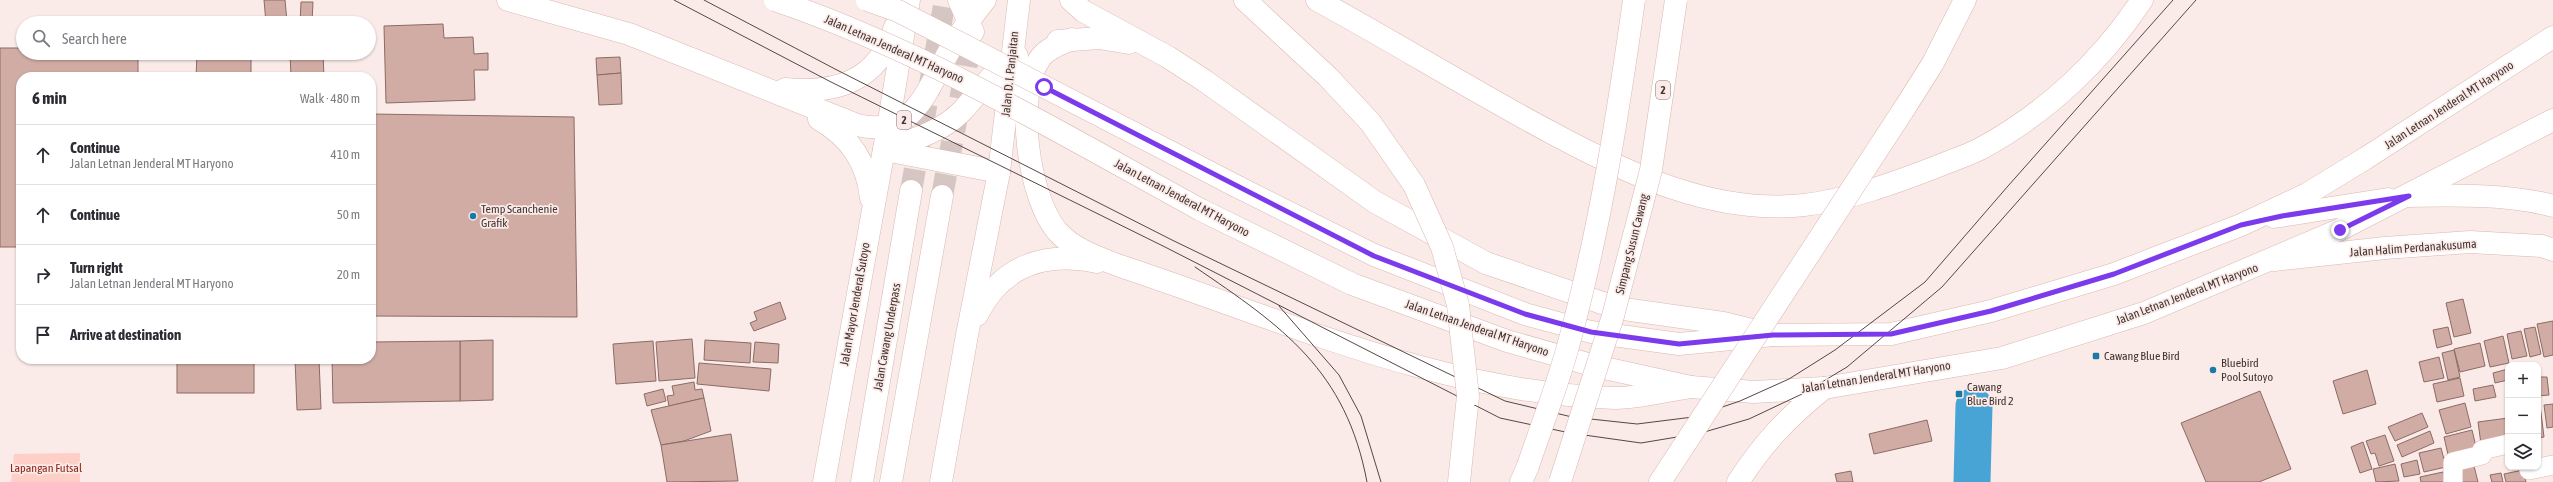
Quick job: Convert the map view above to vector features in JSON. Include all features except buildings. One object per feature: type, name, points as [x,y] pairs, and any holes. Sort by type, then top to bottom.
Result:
[{"type":"main road","name":"2","points":[[508,0],[629,34],[768,88],[857,125],[877,128],[888,127],[904,120],[919,106],[968,21],[985,0]]},
{"type":"main road","name":"Jalan Letnan Jenderal MT Haryono","points":[[775,0],[827,18],[958,77],[1201,210],[1352,284],[1507,341],[1595,366],[1691,387],[1754,392],[1824,388],[2002,358],[2144,313],[2272,261],[2409,196],[2553,120]]},
{"type":"main road","name":"Jalan Letnan Jenderal MT Haryono","points":[[867,0],[898,11],[1374,256],[1525,314],[1591,332],[1679,344],[1773,335],[1891,334],[1988,312],[2114,274],[2241,225],[2307,194],[2470,93],[2553,37]]},
{"type":"main road","points":[[768,88],[819,90],[840,86],[861,76],[884,54],[896,21],[899,0]]},
{"type":"main road","points":[[888,127],[909,0]]},
{"type":"main road","points":[[941,482],[967,335],[999,172],[1002,148],[997,112],[988,79],[960,0]]},
{"type":"main road","name":"Jalan D. I. Panjaitan","points":[[1002,148],[1010,59],[1019,0]]},
{"type":"main road","points":[[1071,0],[1083,11],[1168,57],[1211,85],[1375,202],[1486,263],[1616,308],[1723,323],[1773,335]]},
{"type":"main road","points":[[1089,0],[1125,35]]},
{"type":"main road","points":[[1245,0],[1328,77],[1370,122],[1414,185],[1442,247],[1458,305],[1468,396],[1459,482]]},
{"type":"main road","points":[[1317,0],[1476,93],[1606,162],[1652,182],[1697,195],[1730,202],[1782,206],[1803,205],[1863,192],[1910,177],[1978,150],[2020,126],[2060,94],[2112,42],[2142,0]]},
{"type":"main road","points":[[1524,474],[1570,340],[1581,295],[1610,165],[1634,0]]},
{"type":"main road","name":"Simpang Susun Cawang","points":[[1560,482],[1613,316],[1651,170],[1676,0]]},
{"type":"main road","points":[[1660,482],[1904,109],[1933,63],[1965,0]]},
{"type":"main road","points":[[1072,39],[1052,47],[1035,66],[1028,106],[1030,159],[1040,198],[1056,230],[1067,241],[1081,250],[1120,266],[1404,363],[1505,386],[1618,398],[1691,387]]},
{"type":"main road","points":[[884,150],[931,132],[952,120],[988,79],[1010,59],[1040,43],[1072,39],[1114,39],[1168,57]]},
{"type":"main road","points":[[768,88],[834,128],[850,143],[867,175],[873,208]]},
{"type":"main road","name":"Jalan Mayor Jenderal Sutoyo","points":[[824,482],[888,127]]},
{"type":"main road","points":[[884,150],[999,172]]},
{"type":"main road","name":"Jalan Cawang Underpass","points":[[862,482],[911,191]]},
{"type":"main road","points":[[892,482],[942,196]]},
{"type":"main road","points":[[2241,225],[2282,216],[2409,196],[2446,196],[2535,201],[2553,206]]},
{"type":"main road","name":"Jalan Halim Perdanakusuma","points":[[2272,261],[2385,248],[2470,242],[2542,246],[2553,250]]},
{"type":"main road","points":[[967,335],[990,292],[1006,276],[1017,270],[1032,264],[1069,259],[1120,266]]},
{"type":"main road","points":[[1738,482],[1755,457],[1786,420],[1824,388]]},
{"type":"street","points":[[2453,482],[2453,462],[2482,455],[2482,450],[2486,447],[2505,444]]},
{"type":"street","points":[[2530,473],[2553,465]]},
{"type":"green space","name":"Lapangan Futsal","points":[[80,453],[80,482],[11,482],[14,454]]},
{"type":"waterway","points":[[1972,482],[1974,406]]},
{"type":"tunnel","points":[[911,191],[945,0]]},
{"type":"tunnel","points":[[942,196],[973,31]]},
{"type":"tram line","points":[[674,0],[831,82],[1165,247],[1500,418],[1570,433],[1641,443],[1701,433],[1749,419],[1802,394],[1847,367],[1942,287],[2196,0]]},
{"type":"tram line","points":[[704,0],[835,69],[1172,240],[1505,401],[1572,417],[1637,424],[1693,417],[1740,401],[1789,379],[1835,350],[1925,282],[2173,0]]},
{"type":"tram line","points":[[1195,267],[1256,310],[1283,332],[1306,355],[1327,381],[1344,410],[1357,443],[1367,482]]},
{"type":"tram line","points":[[1279,306],[1339,375],[1361,416],[1381,482]]},
{"type":"place","name":"Temp Scanchenie Grafik","points":[[473,216]]},
{"type":"place","name":"Cawang Blue Bird","points":[[2096,356]]},
{"type":"place","name":"Bluebird Pool Sutoyo","points":[[2213,370]]},
{"type":"place","name":"Cawang Blue Bird 2","points":[[1959,394]]},
{"type":"route","points":[[1044,87],[1374,256],[1525,314],[1591,332],[1679,344],[1773,335],[1891,334],[1991,311],[2114,274],[2241,225],[2282,216],[2409,196],[2340,230]]}]
